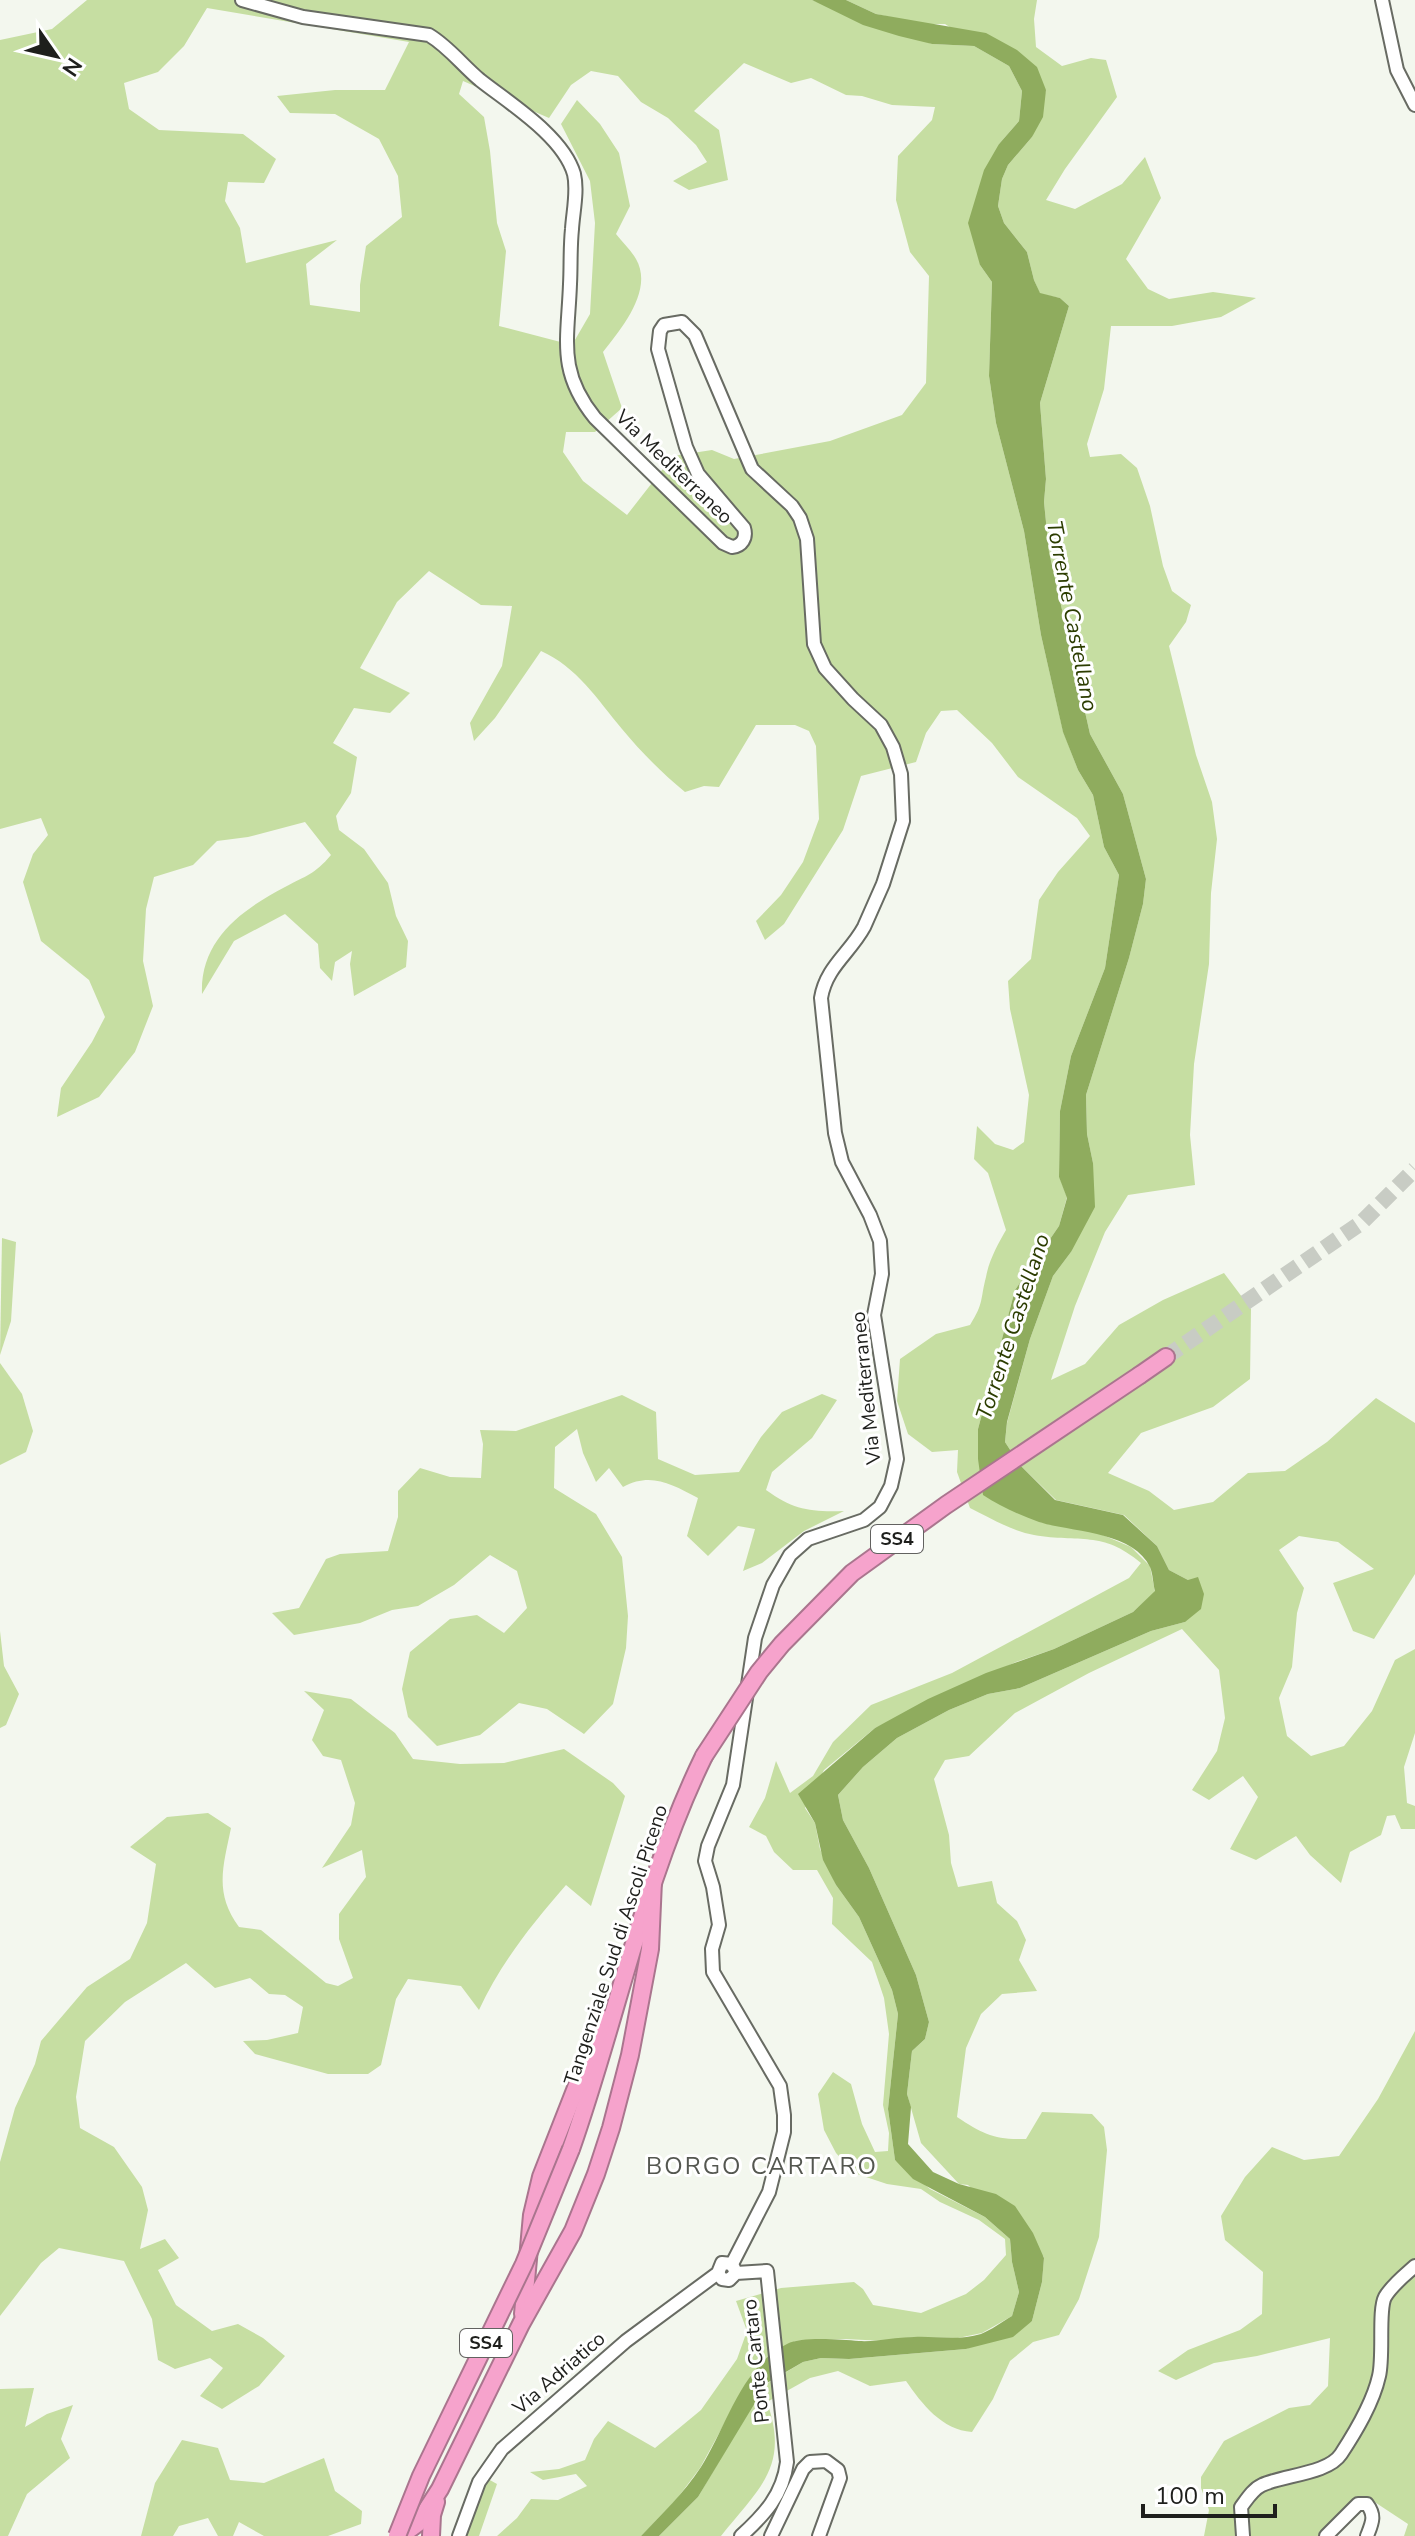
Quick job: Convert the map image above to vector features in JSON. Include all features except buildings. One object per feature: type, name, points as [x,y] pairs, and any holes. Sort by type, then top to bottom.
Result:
[{"type":"highway","name":"Tangenziale Sud di Ascoli Piceno","points":[[401,2536],[421,2476],[524,2264],[571,2149],[595,2081],[669,1835],[704,1756],[731,1713],[767,1663],[852,1573],[934,1513],[1166,1357]]},
{"type":"highway","points":[[401,2536],[418,2523],[440,2489],[521,2324],[573,2231],[611,2128],[630,2055],[650,1949],[653,1881]]},
{"type":"highway","points":[[521,2324],[532,2215],[541,2177],[635,1941]]},
{"type":"highway","points":[[431,2536],[432,2515],[440,2489]]},
{"type":"street","name":"Via Mediterraneo","points":[[242,0],[303,17],[429,35],[442,43],[478,79],[523,111],[547,135],[567,159],[576,184],[566,359],[580,400],[723,543],[732,547],[740,544],[745,537],[744,528],[698,474],[686,447],[658,349],[660,331],[664,325],[682,322],[695,335],[752,469],[792,506],[800,518],[807,539],[814,644],[825,668],[881,725],[897,760],[903,798],[899,837],[864,927],[834,965],[824,982],[821,998],[835,1133],[842,1162],[880,1241],[882,1274],[874,1315],[897,1459],[891,1486],[880,1507],[864,1520],[808,1539],[790,1555],[773,1585],[755,1638],[733,1785],[708,1846],[705,1861],[719,1925],[712,1949],[713,1972],[780,2086],[784,2124],[769,2192],[734,2268]]},
{"type":"street","points":[[1382,0],[1397,70],[1415,105]]},
{"type":"street","name":"Via Adriatico","points":[[458,2534],[479,2482],[502,2449],[626,2341],[718,2273],[722,2263],[734,2268],[767,2271]]},
{"type":"street","points":[[1243,2536],[1241,2507],[1256,2488],[1264,2483],[1301,2475],[1339,2458],[1360,2423],[1379,2378],[1383,2300],[1415,2266]]},
{"type":"street","name":"Ponte Cartaro","points":[[741,2536],[761,2518],[779,2493],[786,2471],[767,2271]]},
{"type":"street","points":[[771,2536],[803,2469],[810,2462],[826,2461],[838,2470],[840,2478],[819,2536]]},
{"type":"street","points":[[1326,2536],[1358,2504],[1367,2504],[1373,2512],[1373,2521],[1367,2536]]},
{"type":"shaded area","points":[[87,0],[812,0],[932,44],[974,46],[1009,66],[1022,91],[1019,121],[999,144],[980,265],[992,282],[989,376],[996,423],[1024,531],[1041,635],[1063,731],[1078,770],[1093,795],[1104,847],[1119,875],[1105,968],[1071,1056],[1060,1111],[1059,1176],[1067,1197],[1059,1226],[1015,1290],[978,1429],[978,1459],[1040,1522],[1098,1533],[1131,1547],[1150,1566],[1155,1592],[1133,1612],[875,1728],[824,1770],[805,1808],[815,1823],[820,1849],[836,1885],[859,1917],[892,1990],[898,2014],[888,2109],[895,2160],[930,2189],[985,2217],[1010,2239],[1019,2292],[1012,2316],[982,2333],[958,2338],[795,2341],[751,2375],[700,2468],[676,2500],[641,2536],[497,2536],[517,2518],[531,2499],[558,2500],[587,2486],[576,2474],[543,2480],[530,2472],[559,2469],[585,2460],[594,2439],[608,2421],[655,2448],[701,2410],[737,2359],[747,2331],[736,2301],[781,2288],[854,2282],[863,2289],[873,2305],[921,2313],[966,2294],[984,2280],[1006,2255],[1005,2239],[979,2220],[940,2202],[921,2189],[887,2184],[854,2173],[836,2153],[824,2130],[818,2094],[833,2072],[851,2084],[862,2124],[875,2152],[888,2151],[889,2133],[883,2105],[889,2034],[884,1998],[872,1962],[832,1924],[833,1898],[817,1870],[793,1870],[774,1852],[766,1836],[749,1827],[765,1798],[776,1761],[790,1793],[813,1776],[833,1742],[871,1705],[952,1673],[1129,1578],[1141,1563],[1102,1542],[1026,1533],[970,1508],[957,1472],[958,1450],[932,1452],[908,1434],[897,1401],[900,1359],[936,1334],[970,1325],[980,1306],[987,1271],[1006,1230],[988,1173],[974,1159],[977,1126],[995,1144],[1013,1150],[1024,1142],[1029,1095],[1010,1009],[1008,981],[1031,959],[1039,900],[1058,872],[1090,836],[1077,818],[1018,777],[992,743],[957,710],[941,711],[926,733],[916,762],[861,776],[843,830],[784,924],[765,940],[756,921],[781,895],[803,862],[819,819],[816,746],[809,731],[795,725],[756,725],[719,787],[704,786],[685,792],[644,754],[576,675],[541,651],[495,718],[474,741],[470,723],[502,666],[512,606],[481,605],[429,571],[397,602],[360,668],[410,693],[390,713],[354,708],[333,743],[357,757],[351,793],[336,816],[339,830],[364,849],[388,883],[396,916],[408,941],[406,967],[354,996],[350,964],[352,951],[335,962],[332,981],[320,968],[318,944],[285,914],[234,941],[202,994],[208,958],[226,929],[253,906],[315,871],[331,855],[305,822],[248,837],[217,841],[193,865],[154,877],[146,909],[143,961],[153,1006],[135,1052],[99,1097],[57,1117],[61,1088],[105,1017],[89,980],[41,941],[23,882],[33,854],[48,835],[41,818],[0,829],[0,40],[52,29]],"holes":[[[207,8],[409,42],[385,90],[335,90],[277,96],[290,113],[335,114],[379,139],[398,176],[402,217],[366,246],[360,285],[360,312],[310,305],[306,264],[337,240],[246,263],[240,228],[225,201],[228,182],[264,183],[276,159],[243,134],[159,130],[129,109],[124,83],[158,72],[184,46]],[[744,63],[791,83],[811,78],[846,95],[862,96],[892,105],[935,107],[932,120],[898,156],[896,200],[910,252],[929,276],[926,383],[902,415],[830,441],[734,459],[712,450],[673,456],[627,515],[583,481],[563,452],[566,432],[595,432],[622,408],[603,352],[633,308],[641,283],[636,259],[616,234],[630,206],[619,153],[600,124],[577,100],[561,124],[590,181],[595,223],[590,314],[572,345],[499,326],[506,251],[497,223],[490,151],[484,117],[459,94],[463,81],[549,118],[571,85],[591,71],[618,76],[641,102],[668,118],[696,145],[707,162],[673,181],[689,190],[728,180],[719,130],[694,111]]]},
{"type":"shaded area","points":[[846,0],[1037,0],[1034,19],[1036,47],[1062,66],[1091,58],[1106,60],[1117,97],[1046,200],[1075,209],[1122,184],[1145,157],[1161,198],[1126,259],[1148,289],[1169,299],[1213,292],[1256,298],[1221,317],[1172,326],[1111,326],[1104,389],[1087,444],[1090,457],[1121,454],[1137,468],[1172,591],[1191,605],[1186,622],[1169,646],[1196,755],[1212,802],[1217,839],[1211,893],[1209,964],[1194,1064],[1190,1135],[1195,1185],[1128,1195],[1105,1232],[1075,1306],[1051,1380],[1085,1364],[1119,1325],[1163,1300],[1224,1273],[1251,1309],[1250,1379],[1213,1407],[1141,1433],[1108,1473],[1149,1491],[1174,1510],[1213,1502],[1248,1473],[1285,1471],[1327,1442],[1376,1398],[1415,1423],[1415,1574],[1374,1639],[1353,1631],[1333,1583],[1374,1569],[1338,1542],[1299,1536],[1279,1550],[1304,1588],[1297,1613],[1292,1667],[1279,1698],[1287,1736],[1311,1756],[1344,1746],[1372,1711],[1395,1660],[1415,1649],[1415,1733],[1404,1767],[1407,1803],[1415,1806],[1415,1829],[1401,1829],[1395,1815],[1387,1816],[1381,1835],[1350,1852],[1341,1883],[1310,1855],[1296,1836],[1256,1860],[1230,1849],[1258,1797],[1243,1776],[1209,1800],[1192,1790],[1217,1751],[1225,1718],[1219,1670],[1182,1629],[1089,1673],[1015,1713],[969,1756],[945,1760],[934,1779],[949,1835],[951,1863],[958,1887],[992,1881],[997,1903],[1017,1921],[1026,1940],[1019,1960],[1037,1991],[1002,1994],[981,2014],[966,2048],[957,2117],[989,2135],[1015,2139],[1026,2139],[1042,2112],[1092,2114],[1104,2127],[1107,2150],[1099,2237],[1079,2299],[1059,2335],[1033,2342],[1010,2361],[993,2399],[972,2432],[942,2421],[926,2407],[906,2381],[870,2386],[838,2371],[810,2378],[767,2402],[773,2424],[773,2460],[767,2475],[747,2504],[721,2536],[659,2536],[698,2497],[768,2383],[803,2362],[821,2358],[849,2359],[966,2349],[1032,2321],[1042,2282],[1044,2257],[968,2185],[959,2184],[921,2143],[907,2094],[912,2051],[925,2039],[929,2022],[916,1975],[869,1868],[843,1820],[838,1795],[863,1767],[897,1738],[949,1710],[988,1694],[1020,1688],[1151,1631],[1185,1622],[1188,1580],[1169,1570],[1157,1546],[1124,1515],[1056,1500],[1020,1465],[1005,1442],[1007,1423],[1030,1339],[1053,1276],[1071,1252],[1093,1163],[1087,1134],[1086,1095],[1129,958],[1146,879],[1123,794],[1090,734],[1049,552],[1040,403],[1069,306],[1060,298],[1040,294],[1027,252],[1004,223],[998,206],[1002,179],[1008,165],[1032,137],[1046,90],[945,24],[923,24],[876,14]]},
{"type":"shaded area","points":[[2,1238],[16,1242],[11,1321],[0,1355]]},
{"type":"shaded area","points":[[0,1363],[22,1394],[33,1431],[26,1452],[0,1465]]},
{"type":"shaded area","points":[[822,1394],[837,1400],[812,1438],[772,1472],[766,1490],[785,1502],[803,1508],[844,1511],[804,1531],[762,1563],[743,1571],[755,1529],[738,1526],[708,1556],[687,1536],[698,1498],[670,1484],[652,1480],[623,1487],[609,1468],[596,1482],[583,1453],[577,1429],[555,1447],[554,1488],[596,1514],[622,1557],[628,1616],[626,1648],[613,1704],[584,1734],[547,1709],[519,1703],[480,1735],[437,1746],[408,1717],[402,1689],[410,1652],[450,1619],[477,1615],[504,1633],[527,1608],[517,1571],[490,1555],[454,1585],[418,1606],[392,1610],[360,1623],[294,1635],[272,1613],[299,1608],[326,1559],[340,1554],[388,1551],[398,1517],[398,1491],[420,1468],[450,1477],[481,1478],[483,1444],[480,1430],[516,1431],[622,1395],[656,1412],[658,1459],[695,1475],[739,1472],[761,1437],[782,1412]]},
{"type":"shaded area","points":[[0,1631],[4,1666],[19,1694],[6,1725],[0,1728]]},
{"type":"shaded area","points":[[304,1691],[351,1699],[395,1733],[413,1759],[460,1764],[504,1763],[564,1749],[613,1783],[625,1796],[591,1906],[566,1885],[518,1945],[479,2010],[461,1986],[408,1979],[396,1999],[381,2065],[368,2074],[328,2074],[255,2054],[243,2041],[267,2040],[298,2033],[303,2007],[285,1995],[269,1994],[250,1978],[215,1988],[186,1963],[125,2002],[85,2041],[76,2097],[80,2128],[114,2147],[142,2187],[148,2210],[140,2249],[165,2239],[179,2258],[158,2270],[176,2305],[212,2331],[238,2324],[263,2338],[285,2356],[259,2386],[222,2409],[200,2396],[223,2368],[210,2358],[175,2369],[158,2360],[152,2319],[124,2261],[59,2248],[41,2263],[0,2316],[0,2162],[15,2108],[35,2064],[41,2041],[87,1987],[130,1959],[147,1923],[156,1864],[130,1847],[167,1817],[208,1813],[231,1828],[223,1867],[223,1891],[231,1915],[239,1927],[261,1930],[326,1983],[338,1986],[353,1978],[339,1939],[339,1914],[366,1877],[362,1850],[322,1868],[351,1825],[355,1803],[341,1760],[323,1756],[312,1740],[324,1710]]},
{"type":"shaded area","points":[[1415,2031],[1415,2536],[1404,2536],[1408,2524],[1367,2497],[1320,2536],[1204,2536],[1209,2510],[1201,2488],[1201,2477],[1224,2441],[1289,2408],[1310,2405],[1328,2386],[1330,2338],[1214,2363],[1176,2380],[1158,2371],[1188,2350],[1240,2330],[1262,2314],[1263,2272],[1225,2240],[1221,2216],[1245,2177],[1272,2147],[1304,2160],[1339,2156],[1378,2099]]},
{"type":"shaded area","points":[[34,2388],[25,2427],[47,2414],[73,2405],[61,2439],[70,2458],[27,2494],[8,2536],[0,2536],[0,2389]]},
{"type":"shaded area","points":[[182,2440],[218,2448],[230,2480],[264,2483],[324,2458],[335,2491],[362,2511],[361,2524],[328,2536],[264,2536],[239,2522],[233,2536],[218,2536],[208,2518],[179,2526],[173,2536],[141,2536],[155,2483]]},
{"type":"shaded area","points":[[488,2479],[497,2484],[479,2536],[462,2536],[474,2492]]},
{"type":"water","name":"Torrente Castellano","points":[[812,0],[846,0],[876,14],[986,33],[1017,50],[1037,67],[1046,90],[1043,117],[1032,137],[1008,165],[1002,179],[998,206],[1004,223],[1027,252],[1040,293],[1060,298],[1069,306],[1040,403],[1049,552],[1090,734],[1123,794],[1146,879],[1129,958],[1086,1095],[1095,1207],[1071,1252],[1053,1276],[1030,1339],[1007,1422],[1005,1442],[1020,1465],[1055,1500],[1123,1515],[1157,1546],[1169,1570],[1188,1580],[1198,1577],[1204,1594],[1201,1609],[1185,1622],[1151,1631],[1020,1688],[988,1694],[949,1710],[897,1738],[863,1767],[838,1795],[843,1820],[869,1868],[916,1975],[929,2022],[925,2039],[912,2051],[907,2094],[911,2107],[908,2144],[933,2172],[959,2184],[996,2194],[1015,2206],[1033,2233],[1044,2258],[1042,2282],[1032,2321],[1013,2337],[966,2349],[849,2359],[821,2358],[803,2362],[767,2383],[698,2497],[659,2536],[641,2536],[701,2467],[736,2399],[758,2367],[787,2344],[812,2339],[866,2341],[973,2336],[1012,2316],[1019,2292],[1010,2239],[985,2217],[913,2179],[895,2160],[888,2109],[898,2014],[892,1990],[859,1917],[823,1860],[815,1823],[798,1794],[875,1728],[928,1699],[986,1673],[1054,1649],[1133,1612],[1155,1591],[1150,1567],[1142,1555],[1130,1546],[1100,1535],[1039,1522],[983,1495],[978,1459],[978,1429],[1015,1290],[1059,1226],[1067,1198],[1059,1177],[1060,1111],[1071,1056],[1105,968],[1119,875],[1104,847],[1093,795],[1078,770],[1063,732],[1041,635],[1024,531],[996,423],[989,376],[992,282],[980,265],[968,223],[984,170],[999,144],[1019,121],[1022,91],[1009,66],[974,46],[932,44],[899,36],[863,25]]},
{"type":"tunnel","points":[[1166,1357],[1361,1223],[1415,1169]]},
{"type":"district","name":"BORGO CARTARO","points":[[762,2166]]}]
